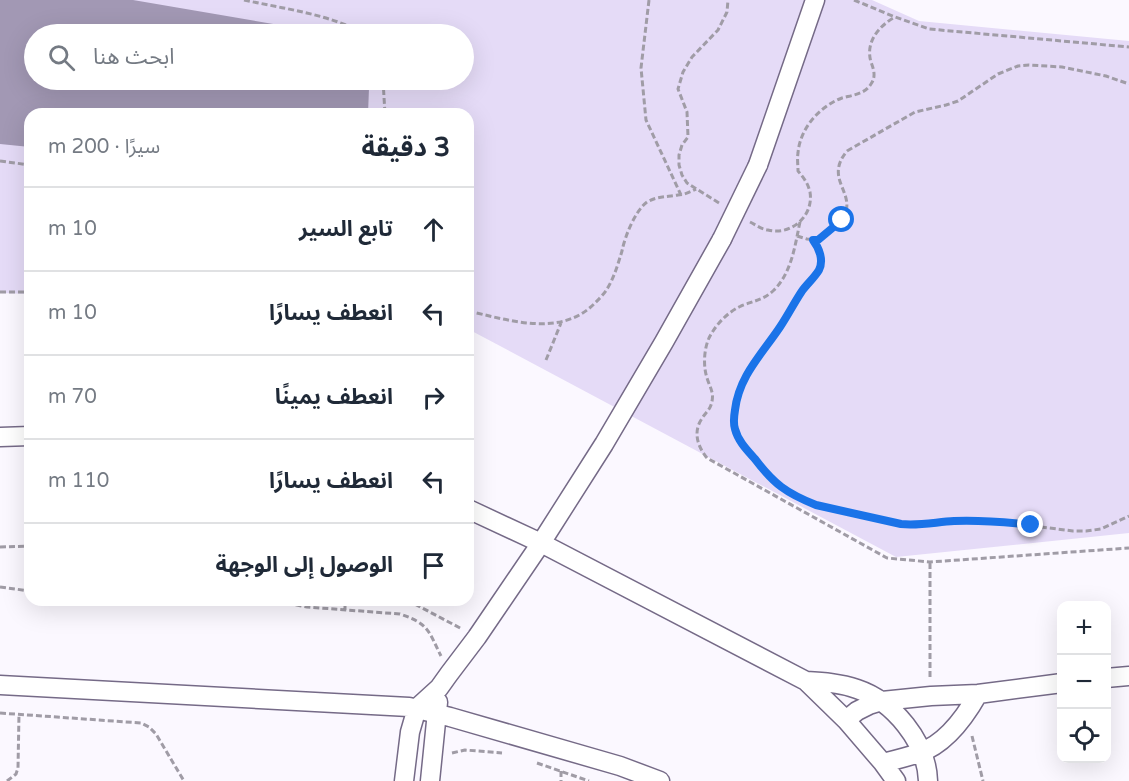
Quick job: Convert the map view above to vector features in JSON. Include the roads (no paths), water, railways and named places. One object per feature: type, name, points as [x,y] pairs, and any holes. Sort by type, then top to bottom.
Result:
[{"type":"street","points":[[444,681],[431,770],[404,774],[410,732],[417,708],[444,681],[541,543],[604,444],[722,239],[758,165],[815,0]]},
{"type":"street","points":[[0,437],[24,436]]},
{"type":"street","points":[[474,512],[541,543],[806,681],[846,720],[896,781]]},
{"type":"street","points":[[1111,678],[1129,676]]},
{"type":"street","points":[[806,681],[832,682],[858,689],[882,701],[912,733],[922,752],[928,781]]},
{"type":"street","points":[[846,720],[856,711],[882,701],[978,694],[1057,684]]},
{"type":"street","points":[[0,686],[417,708],[620,766],[660,781]]},
{"type":"street","points":[[883,763],[922,752],[949,733],[970,708],[978,694]]}]
